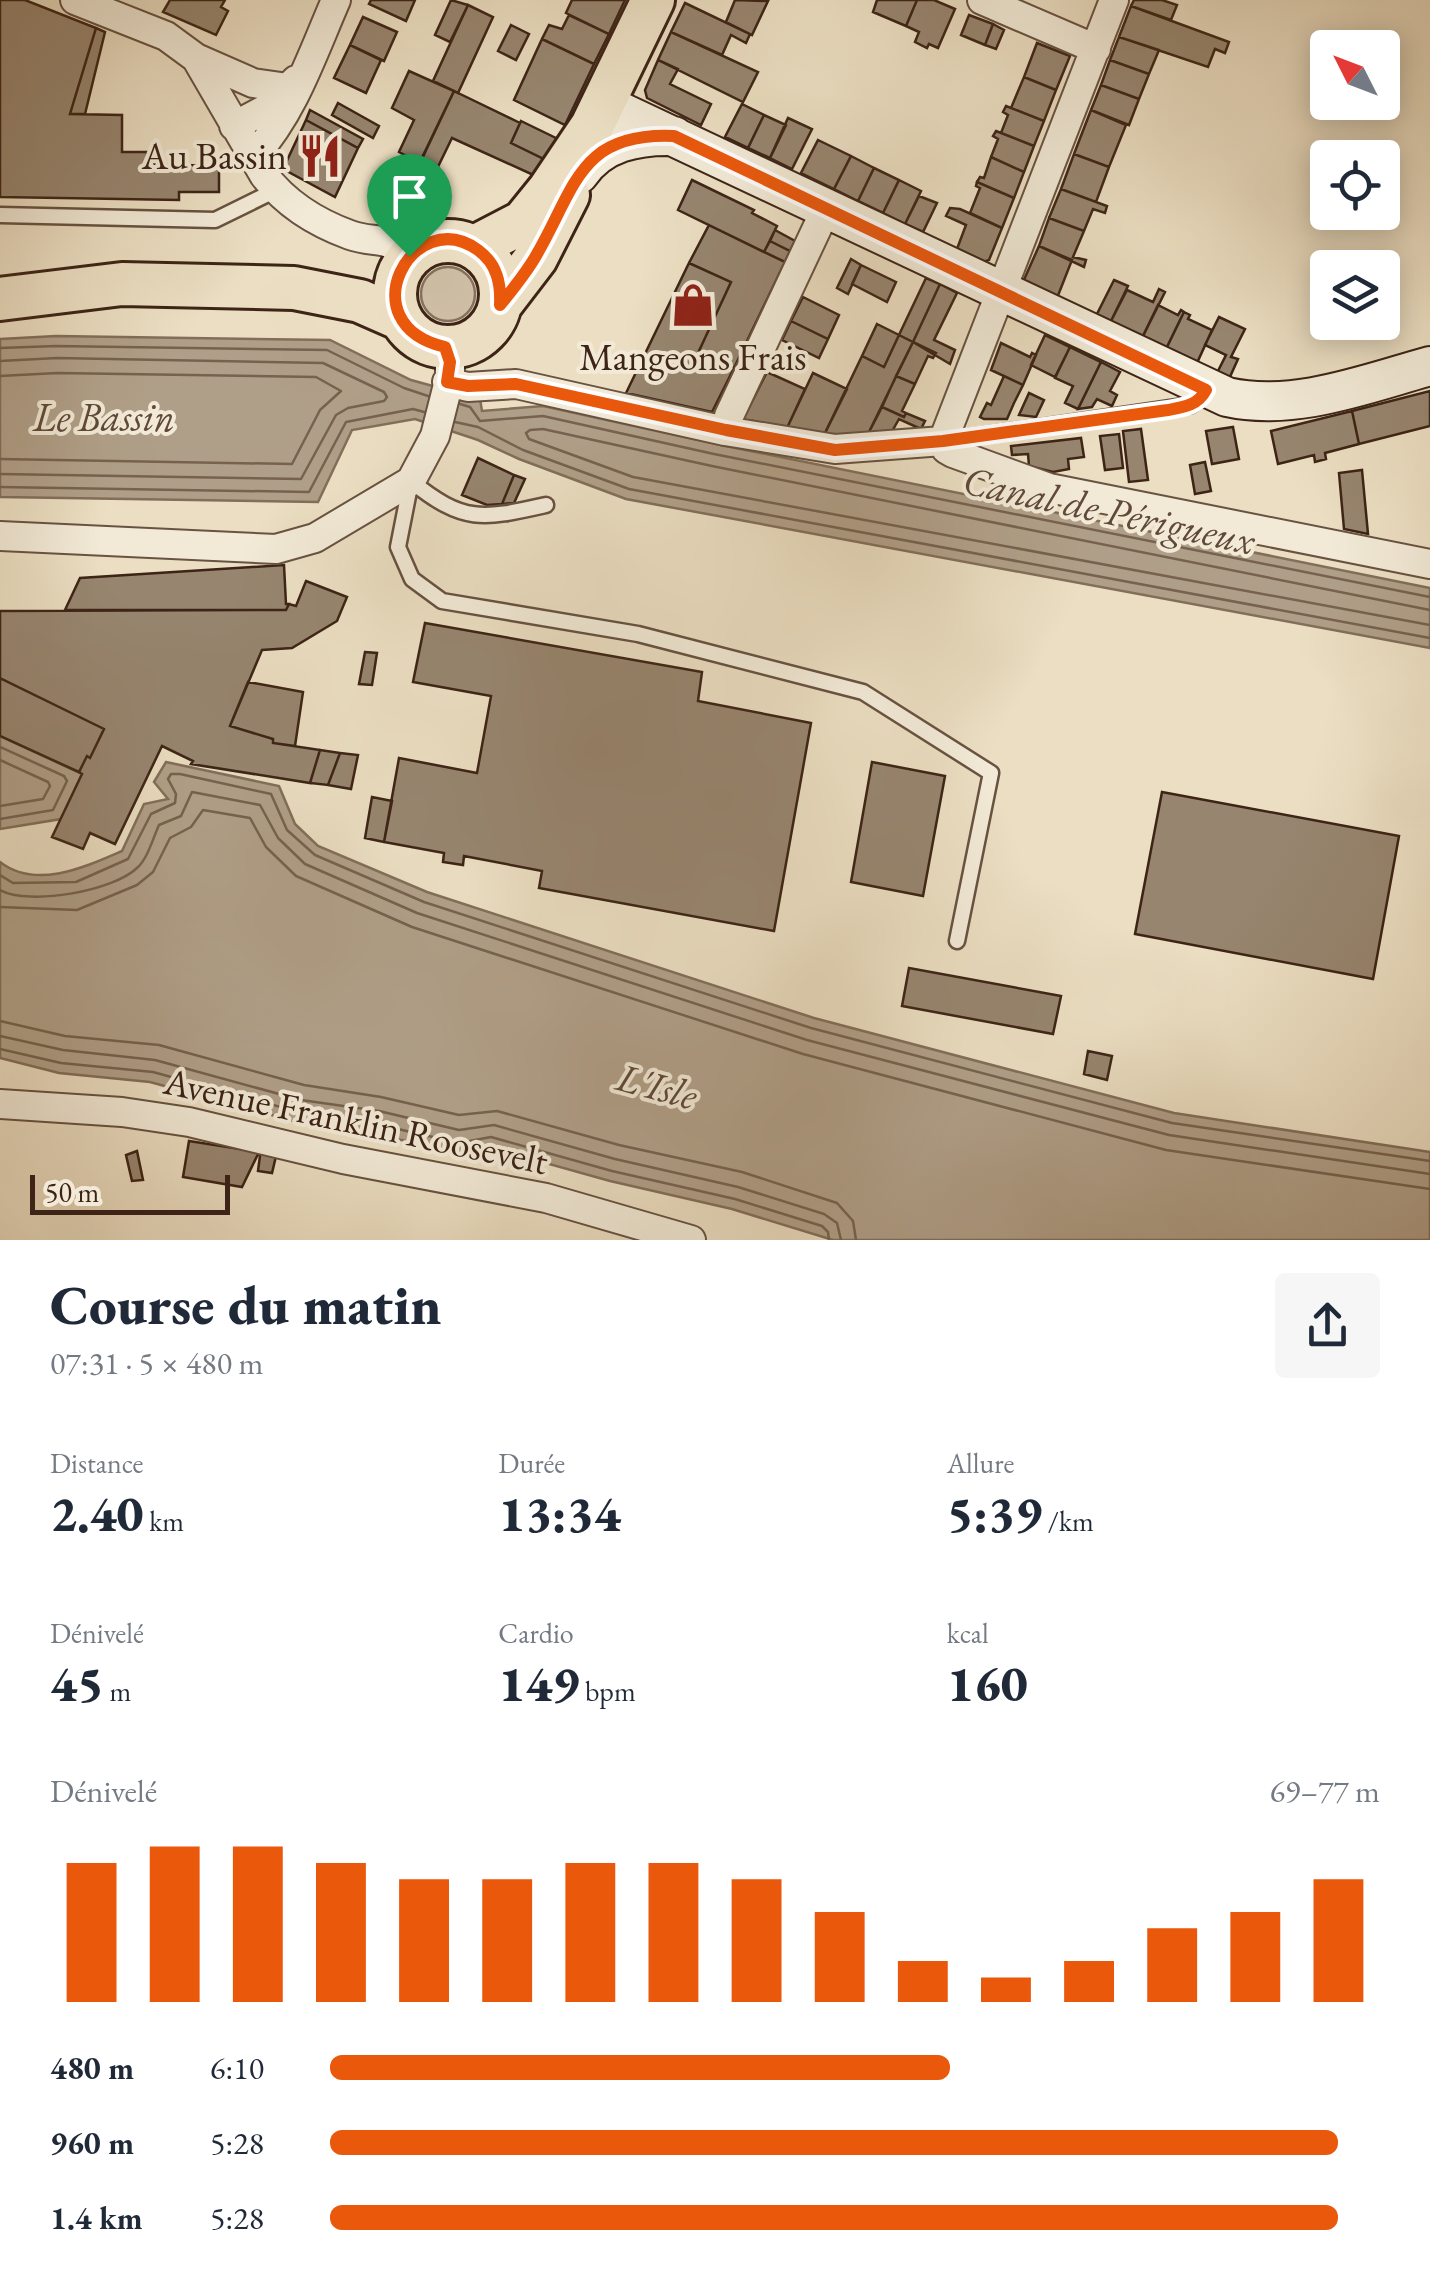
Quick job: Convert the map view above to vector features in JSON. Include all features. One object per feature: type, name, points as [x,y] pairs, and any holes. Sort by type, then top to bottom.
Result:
[{"type":"main road","points":[[0,279],[294,288],[360,301],[400,319],[412,334],[427,343],[446,372],[484,333],[536,258],[579,174],[598,115],[653,0]]},
{"type":"main road","points":[[598,115],[674,136],[1206,390],[1241,400],[1283,402],[1430,366]]},
{"type":"main road","points":[[475,247],[510,230],[534,211],[598,115]]},
{"type":"main road","points":[[579,174],[595,156],[617,143],[674,136]]},
{"type":"main road","points":[[400,319],[394,288],[405,262],[420,248],[447,240],[475,247],[488,258],[497,272],[500,305]]},
{"type":"main road","points":[[294,288],[405,262]]},
{"type":"main road","points":[[0,298],[122,284]]},
{"type":"street","points":[[74,0],[166,36],[196,58],[253,82],[296,80]]},
{"type":"street","points":[[254,156],[290,107],[296,80],[336,0]]},
{"type":"street","points":[[982,0],[1096,48]]},
{"type":"street","points":[[1114,0],[943,441],[946,449],[1050,488],[1430,564]]},
{"type":"street","points":[[196,58],[276,190],[300,209],[354,237],[368,236],[396,244],[405,262]]},
{"type":"street","points":[[234,126],[266,108],[296,80]]},
{"type":"street","points":[[726,430],[729,416],[826,209]]},
{"type":"street","points":[[0,536],[276,549],[316,538],[411,480],[435,436],[446,372],[468,386],[516,384],[835,450],[943,441]]},
{"type":"street","name":"Avenue Franklin Roosevelt","points":[[0,1104],[122,1112],[189,1122],[342,1159],[546,1198],[691,1240]]},
{"type":"lane","points":[[0,215],[214,220],[276,190]]},
{"type":"lane","points":[[943,441],[1191,405],[1206,390]]},
{"type":"lane","points":[[546,505],[486,518],[455,510],[411,480],[398,547],[412,580],[442,600],[638,634],[863,692],[992,772],[957,941]]},
{"type":"shaded area","points":[[448,267],[467,275],[475,294],[467,313],[448,321],[429,313],[421,294],[429,275]]},
{"type":"water","name":"Le Bassin","points":[[56,336],[330,340],[411,380],[480,399],[482,411],[543,406],[1430,588],[1430,648],[626,499],[415,419],[352,430],[318,502],[0,497],[0,339]]},
{"type":"water","points":[[0,736],[82,774],[61,819],[0,829]]},
{"type":"water","name":"L'Isle","points":[[166,762],[279,786],[295,824],[318,846],[427,892],[814,1018],[1174,1113],[1430,1152],[1430,1240],[833,1240],[732,1209],[488,1147],[460,1153],[297,1122],[150,1082],[59,1073],[0,1058],[0,862],[14,870],[45,875],[77,869],[122,851],[144,804],[168,799],[154,782]]},
{"type":"building","points":[[0,0],[25,0],[96,28],[70,114],[122,115],[122,152],[147,152],[147,164],[219,166],[219,192],[179,192],[179,200],[0,197]]},
{"type":"building","points":[[170,0],[225,0],[221,7],[228,11],[216,35],[163,12]]},
{"type":"building","points":[[371,0],[415,0],[406,21],[369,4]]},
{"type":"building","points":[[451,0],[468,5],[450,42],[435,35]]},
{"type":"building","points":[[572,0],[625,0],[609,34],[566,13]]},
{"type":"building","points":[[735,0],[768,1],[752,35],[726,22]]},
{"type":"building","points":[[877,0],[917,0],[906,26],[873,12]]},
{"type":"building","points":[[917,0],[934,0],[955,9],[938,48],[915,42],[919,32],[906,26]]},
{"type":"building","points":[[1134,0],[1162,0],[1177,5],[1171,20],[1131,6]]},
{"type":"building","points":[[685,3],[750,34],[746,43],[731,35],[722,55],[671,32]]},
{"type":"building","points":[[468,5],[493,17],[458,93],[433,81]]},
{"type":"building","points":[[1131,6],[1229,42],[1225,53],[1215,49],[1208,67],[1119,37]]},
{"type":"building","points":[[569,15],[609,34],[594,64],[542,39],[549,25],[562,29]]},
{"type":"building","points":[[969,15],[993,24],[985,45],[961,35]]},
{"type":"building","points":[[363,17],[397,32],[384,61],[350,45]]},
{"type":"building","points":[[993,24],[1004,30],[996,49],[985,45]]},
{"type":"building","points":[[511,25],[529,34],[516,60],[498,51]]},
{"type":"building","points":[[96,28],[105,32],[85,114],[70,114]]},
{"type":"building","points":[[671,32],[758,72],[743,102],[658,60]]},
{"type":"building","points":[[1119,37],[1159,50],[1149,74],[1110,60]]},
{"type":"building","points":[[542,39],[594,64],[565,125],[514,100]]},
{"type":"building","points":[[1037,43],[1070,56],[1056,90],[1024,77]]},
{"type":"building","points":[[350,45],[381,60],[366,93],[334,78]]},
{"type":"building","points":[[658,60],[678,69],[670,84],[711,104],[701,125],[647,98],[645,90]]},
{"type":"building","points":[[1110,60],[1149,74],[1139,99],[1101,85]]},
{"type":"building","points":[[409,71],[454,91],[420,163],[399,152],[414,120],[392,108]]},
{"type":"building","points":[[1024,77],[1056,90],[1044,121],[1011,108]]},
{"type":"building","points":[[1101,85],[1139,99],[1129,125],[1091,110]]},
{"type":"building","points":[[454,91],[520,123],[511,143],[548,161],[540,178],[452,138],[435,173],[418,166]]},
{"type":"building","points":[[338,103],[379,126],[373,138],[332,115]]},
{"type":"building","points":[[742,104],[764,115],[748,148],[725,137]]},
{"type":"building","points":[[1006,106],[1044,121],[1034,146],[1001,133],[1008,115],[1003,112]]},
{"type":"building","points":[[310,110],[363,139],[358,148],[306,120]]},
{"type":"building","points":[[1091,110],[1126,125],[1109,167],[1074,154]]},
{"type":"building","points":[[764,115],[786,125],[770,158],[748,148]]},
{"type":"building","points":[[788,118],[812,129],[792,169],[770,158]]},
{"type":"building","points":[[306,120],[358,148],[335,197],[283,169]]},
{"type":"building","points":[[521,121],[558,139],[548,161],[511,143]]},
{"type":"building","points":[[996,131],[1034,146],[1024,172],[991,157],[998,139],[993,136]]},
{"type":"building","points":[[818,140],[851,156],[834,189],[801,173]]},
{"type":"building","points":[[1074,154],[1109,167],[1096,202],[1061,189]]},
{"type":"building","points":[[851,156],[874,168],[858,201],[834,189]]},
{"type":"building","points":[[991,157],[1024,172],[1014,198],[977,182],[984,178]]},
{"type":"building","points":[[874,168],[899,180],[883,213],[858,201]]},
{"type":"building","points":[[419,176],[429,183],[418,202],[409,198]]},
{"type":"building","points":[[692,180],[754,210],[752,213],[777,226],[764,252],[678,210]]},
{"type":"building","points":[[899,180],[921,191],[905,224],[883,213]]},
{"type":"building","points":[[977,182],[1014,198],[1002,228],[970,213],[980,188]]},
{"type":"building","points":[[1061,189],[1107,206],[1105,213],[1093,209],[1084,231],[1049,218]]},
{"type":"building","points":[[919,196],[937,203],[923,232],[905,224]]},
{"type":"building","points":[[950,208],[1002,228],[989,260],[983,262],[957,249],[966,225],[946,216]]},
{"type":"building","points":[[1049,218],[1084,231],[1073,257],[1086,260],[1084,267],[1039,246]]},
{"type":"building","points":[[709,225],[785,262],[734,368],[699,351],[731,282],[689,263]]},
{"type":"building","points":[[775,230],[795,241],[790,251],[770,241]]},
{"type":"building","points":[[770,241],[790,251],[785,262],[764,252]]},
{"type":"building","points":[[1039,246],[1072,260],[1057,298],[1023,282]]},
{"type":"building","points":[[851,259],[861,265],[848,294],[837,288]]},
{"type":"building","points":[[689,263],[731,282],[699,351],[734,368],[712,412],[626,393]]},
{"type":"building","points":[[861,265],[896,282],[887,302],[852,284]]},
{"type":"building","points":[[926,278],[940,284],[913,342],[899,335]]},
{"type":"building","points":[[1114,280],[1128,286],[1110,323],[1096,316]]},
{"type":"building","points":[[940,284],[957,293],[934,340],[955,350],[950,364],[913,342]]},
{"type":"building","points":[[1159,289],[1165,292],[1142,338],[1110,323],[1127,290],[1153,302]]},
{"type":"building","points":[[803,297],[839,315],[828,339],[791,321]]},
{"type":"building","points":[[1158,305],[1178,315],[1181,310],[1184,312],[1166,349],[1142,338]]},
{"type":"building","points":[[1184,312],[1190,315],[1188,319],[1212,330],[1197,363],[1166,349]]},
{"type":"building","points":[[1219,317],[1245,329],[1231,357],[1238,359],[1229,379],[1217,373],[1226,355],[1205,345]]},
{"type":"building","points":[[791,321],[828,339],[819,358],[782,340]]},
{"type":"building","points":[[877,324],[899,335],[884,367],[862,356]]},
{"type":"building","points":[[899,335],[913,342],[867,436],[824,435],[862,356],[884,367]]},
{"type":"building","points":[[1045,335],[1070,347],[1055,377],[1031,365]]},
{"type":"building","points":[[913,342],[936,353],[933,358],[928,356],[915,384],[896,376]]},
{"type":"building","points":[[1001,343],[1030,357],[1032,353],[1036,355],[1023,385],[991,370]]},
{"type":"building","points":[[1070,347],[1101,362],[1078,409],[1065,403],[1073,386],[1055,378]]},
{"type":"building","points":[[1101,362],[1120,372],[1110,391],[1117,395],[1112,406],[1097,399],[1092,407],[1078,409]]},
{"type":"building","points":[[767,372],[805,389],[787,428],[743,419]]},
{"type":"building","points":[[813,373],[847,389],[824,435],[787,428]]},
{"type":"building","points":[[896,376],[915,384],[902,411],[906,413],[904,417],[882,407]]},
{"type":"building","points":[[1004,376],[1023,385],[1007,419],[980,417],[987,403],[991,405]]},
{"type":"building","points":[[1430,391],[1430,426],[1359,444],[1352,411]]},
{"type":"building","points":[[1029,393],[1044,400],[1036,417],[1019,415]]},
{"type":"building","points":[[882,407],[925,421],[921,429],[899,419],[891,433],[867,436]]},
{"type":"building","points":[[1352,411],[1359,444],[1325,453],[1326,459],[1315,462],[1314,455],[1278,464],[1271,431]]},
{"type":"building","points":[[1233,427],[1239,459],[1212,464],[1206,431]]},
{"type":"building","points":[[1141,429],[1148,480],[1129,482],[1123,431]]},
{"type":"building","points":[[1119,434],[1123,468],[1105,470],[1100,436]]},
{"type":"building","points":[[1081,438],[1084,457],[1068,459],[1069,469],[1053,472],[1029,466],[1028,454],[1012,455],[1011,446]]},
{"type":"building","points":[[478,458],[514,475],[502,504],[487,505],[462,495]]},
{"type":"building","points":[[1205,462],[1211,491],[1195,494],[1190,465]]},
{"type":"building","points":[[1362,470],[1368,534],[1344,529],[1339,473]]},
{"type":"building","points":[[514,475],[525,479],[514,503],[502,504]]},
{"type":"building","points":[[284,565],[289,604],[286,610],[65,610],[80,578]]},
{"type":"building","points":[[306,581],[347,597],[337,621],[292,648],[262,650],[230,726],[273,739],[273,743],[320,750],[310,783],[191,764],[193,761],[162,746],[115,844],[90,833],[83,849],[52,837],[82,774],[79,772],[104,729],[0,678],[0,611],[286,610],[289,604],[296,606]]},
{"type":"building","points":[[425,623],[702,672],[698,701],[811,723],[774,931],[539,888],[542,871],[464,856],[463,865],[443,862],[444,853],[384,842],[399,758],[477,773],[491,696],[413,682]]},
{"type":"building","points":[[365,652],[377,653],[372,685],[359,684]]},
{"type":"building","points":[[0,678],[104,729],[79,772],[0,736]]},
{"type":"building","points":[[248,682],[303,692],[295,746],[273,743],[273,739],[230,726]]},
{"type":"building","points":[[320,750],[340,753],[328,785],[310,783]]},
{"type":"building","points":[[340,753],[358,755],[351,789],[328,785]]},
{"type":"building","points":[[872,762],[945,776],[923,896],[851,882]]},
{"type":"building","points":[[1162,792],[1399,836],[1373,979],[1135,934]]},
{"type":"building","points":[[372,797],[392,801],[384,842],[365,838]]},
{"type":"building","points":[[909,968],[1061,996],[1053,1034],[902,1006]]},
{"type":"building","points":[[1088,1051],[1112,1056],[1107,1080],[1084,1074]]},
{"type":"building","points":[[189,1141],[259,1152],[242,1187],[183,1177]]},
{"type":"building","points":[[261,1148],[277,1152],[272,1173],[258,1171]]},
{"type":"building","points":[[137,1151],[143,1180],[132,1181],[126,1155]]},
{"type":"place","name":"Au Bassin","points":[[320,156]]},
{"type":"place","name":"Mangeons Frais","points":[[693,305]]},
{"type":"route","points":[[674,136],[1206,390],[1191,405],[1168,410],[943,441],[835,450],[516,384],[468,386],[447,382],[450,362],[445,347],[412,334],[396,309],[396,278],[409,256],[434,242],[447,240],[475,247],[497,272],[500,305],[536,258],[586,163],[617,143],[674,136]]},
{"type":"water label","name":"Canal de Périgueux","points":[[1109,510]]}]
